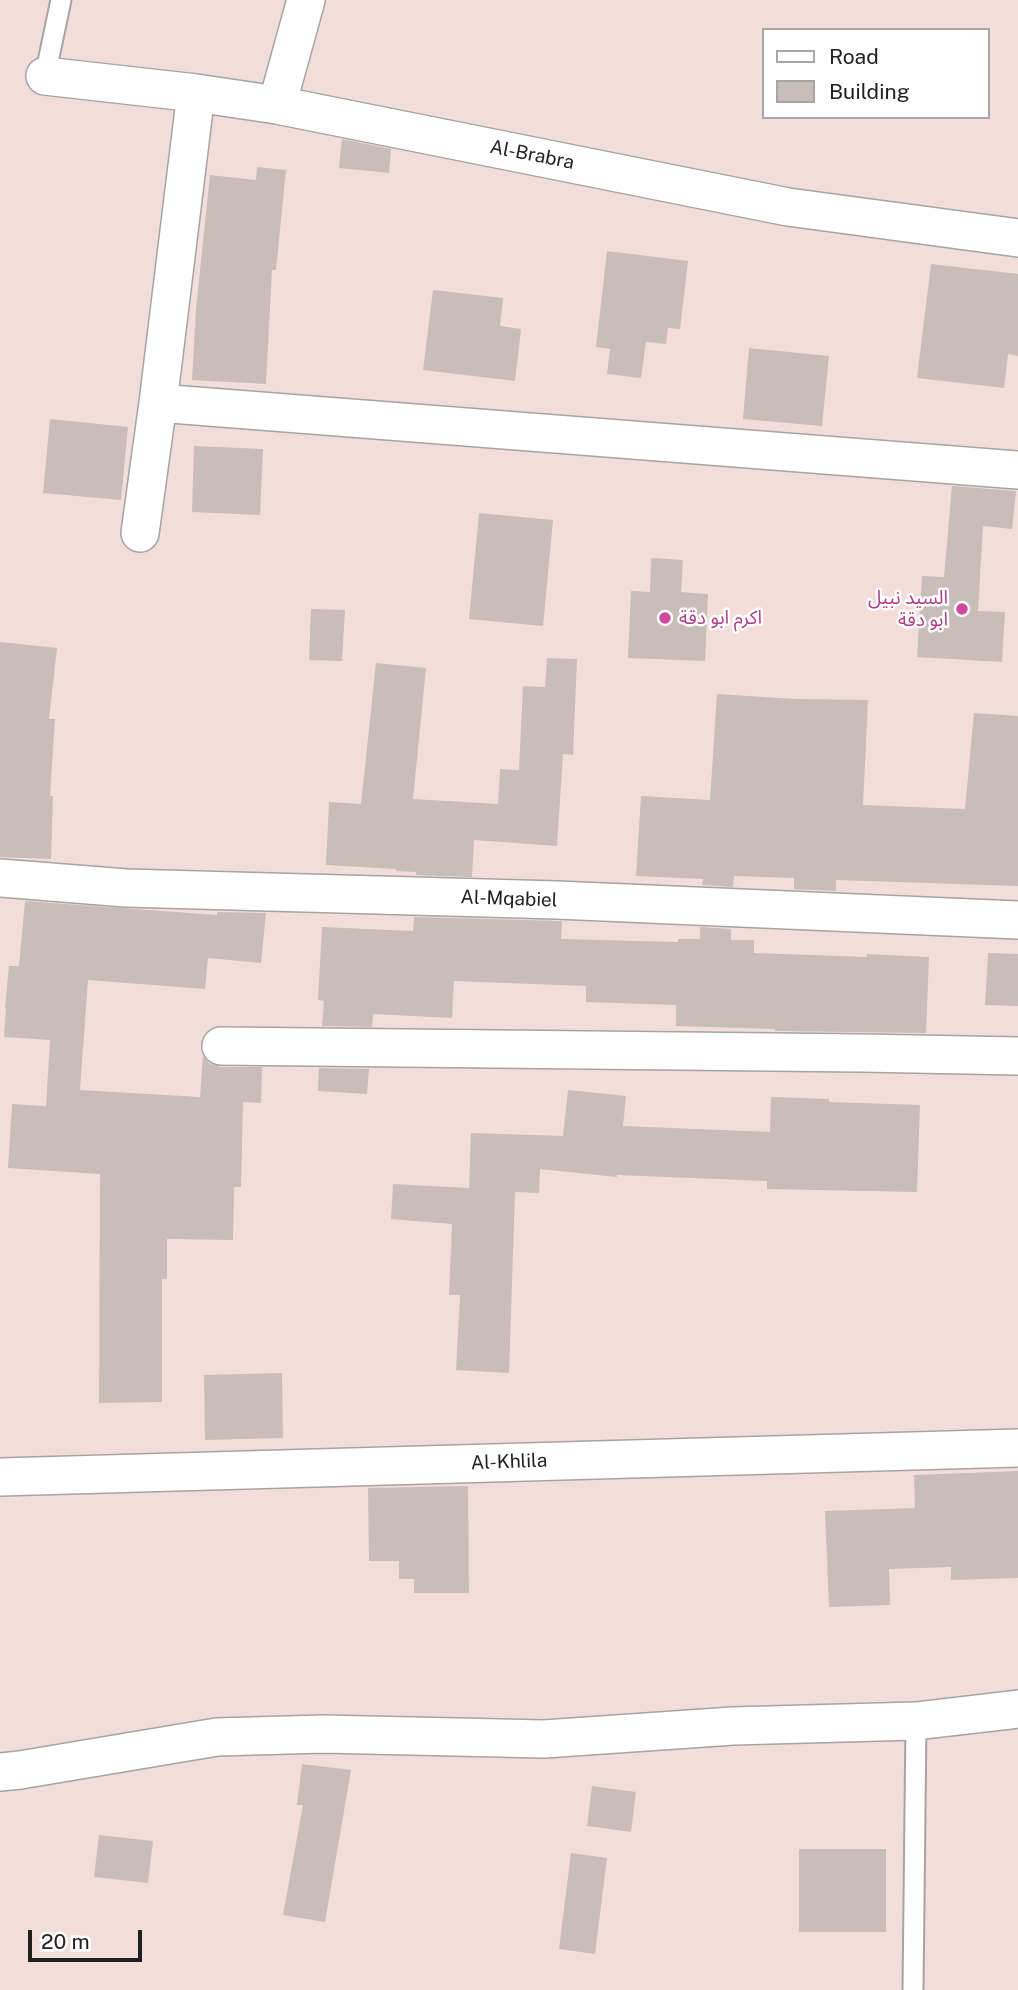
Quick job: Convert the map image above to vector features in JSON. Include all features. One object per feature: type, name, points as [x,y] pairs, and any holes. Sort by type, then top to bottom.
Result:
[{"type":"street","points":[[277,105],[306,0]]},
{"type":"street","name":"Al-Brabra","points":[[45,76],[277,105],[788,207],[1018,238]]},
{"type":"street","points":[[140,533],[196,93]]},
{"type":"street","points":[[158,403],[1018,470]]},
{"type":"street","name":"Al-Mqabiel","points":[[0,878],[126,888],[556,900],[1018,920]]},
{"type":"street","points":[[221,1046],[1018,1056]]},
{"type":"street","name":"Al-Khlila","points":[[0,1477],[1018,1448]]},
{"type":"street","points":[[0,1772],[217,1737],[323,1734],[544,1739],[733,1726],[916,1721],[1018,1709]]},
{"type":"lane","points":[[45,76],[61,0]]},
{"type":"lane","points":[[913,1990],[916,1721]]},
{"type":"shaded area","points":[[0,0],[1018,0],[1018,1990],[0,1990]]},
{"type":"building","points":[[342,139],[391,149],[389,173],[339,168]]},
{"type":"building","points":[[257,167],[286,170],[276,270],[272,270],[266,384],[192,380],[196,309],[210,175],[256,180]]},
{"type":"building","points":[[607,251],[688,261],[680,329],[668,328],[666,344],[646,342],[641,378],[607,374],[610,349],[596,347]]},
{"type":"building","points":[[931,264],[1018,274],[1018,356],[1008,354],[1004,388],[917,378]]},
{"type":"building","points":[[433,290],[503,298],[500,326],[521,329],[515,381],[423,370]]},
{"type":"building","points":[[749,348],[829,356],[822,426],[743,419]]},
{"type":"building","points":[[50,419],[128,427],[121,500],[43,493]]},
{"type":"building","points":[[194,446],[263,449],[260,515],[192,512]]},
{"type":"building","points":[[952,486],[1016,491],[1012,529],[983,526],[978,611],[1005,612],[1002,662],[917,657],[922,576],[944,577]]},
{"type":"building","points":[[479,513],[553,520],[543,626],[469,619]]},
{"type":"building","points":[[651,558],[683,560],[681,592],[708,594],[705,661],[628,658],[631,591],[650,592]]},
{"type":"building","points":[[311,609],[345,610],[342,661],[309,660]]},
{"type":"building","points":[[0,642],[57,648],[49,719],[55,719],[50,796],[53,796],[51,859],[0,857]]},
{"type":"building","points":[[547,658],[577,659],[573,755],[563,754],[557,846],[474,840],[472,877],[416,875],[416,872],[396,869],[326,865],[329,802],[361,804],[376,663],[426,668],[413,799],[498,804],[500,769],[519,770],[523,686],[545,687]]},
{"type":"building","points":[[717,694],[868,700],[863,805],[965,809],[974,713],[1018,716],[1018,886],[836,880],[836,891],[794,889],[794,878],[734,876],[733,887],[702,885],[703,879],[636,876],[641,796],[710,800]]},
{"type":"building","points":[[25,901],[217,915],[217,912],[266,913],[261,963],[208,958],[205,989],[88,980],[80,1090],[200,1097],[203,1056],[210,1064],[220,1067],[262,1067],[261,1103],[243,1102],[241,1187],[234,1187],[233,1240],[167,1239],[167,1279],[162,1279],[162,1402],[99,1403],[100,1174],[8,1168],[12,1104],[46,1106],[50,1040],[4,1037],[9,966],[19,966]]},
{"type":"building","points":[[414,917],[562,921],[561,939],[678,942],[678,939],[700,939],[700,927],[731,929],[731,940],[754,940],[754,953],[929,957],[926,1033],[775,1031],[676,1026],[676,1005],[586,1002],[586,986],[454,981],[452,1018],[373,1014],[372,1027],[322,1026],[324,1001],[318,1000],[322,927],[413,931]]},
{"type":"building","points":[[988,953],[1018,954],[1018,1006],[985,1005]]},
{"type":"building","points":[[319,1068],[369,1069],[367,1094],[318,1091]]},
{"type":"building","points":[[568,1090],[626,1096],[623,1126],[770,1132],[771,1097],[920,1105],[917,1192],[767,1189],[767,1181],[617,1177],[540,1169],[539,1193],[515,1192],[509,1373],[456,1370],[460,1295],[449,1295],[452,1224],[391,1219],[393,1184],[469,1188],[471,1133],[563,1136]]},
{"type":"building","points":[[282,1373],[283,1438],[205,1440],[204,1375]]},
{"type":"building","points":[[1018,1471],[1018,1578],[951,1580],[951,1567],[889,1569],[890,1605],[829,1607],[825,1511],[915,1508],[914,1475]]},
{"type":"building","points":[[468,1486],[469,1593],[414,1593],[414,1579],[399,1579],[399,1561],[369,1561],[368,1488]]},
{"type":"building","points":[[302,1764],[351,1770],[325,1922],[283,1915],[303,1805],[297,1805]]},
{"type":"building","points":[[592,1786],[636,1792],[631,1832],[587,1826]]},
{"type":"building","points":[[99,1835],[153,1841],[148,1883],[94,1877]]},
{"type":"building","points":[[799,1849],[886,1849],[886,1932],[799,1932]]},
{"type":"building","points":[[571,1853],[607,1858],[595,1954],[559,1949]]},
{"type":"place","name":"السيد نبيل ابو دقة","points":[[962,609]]},
{"type":"place","name":"اكرم ابو دقة","points":[[665,618]]}]
